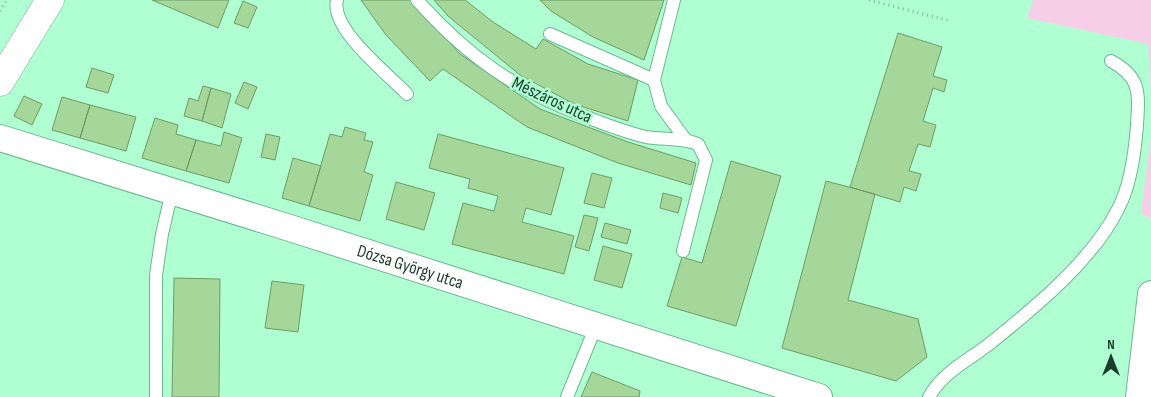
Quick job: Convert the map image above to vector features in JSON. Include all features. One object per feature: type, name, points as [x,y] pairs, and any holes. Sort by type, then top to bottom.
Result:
[{"type":"street","points":[[0,82],[50,0]]},
{"type":"street","name":"Dózsa György utca","points":[[0,138],[819,397]]},
{"type":"street","points":[[1139,397],[1151,294]]},
{"type":"lane","points":[[338,0],[337,12],[342,25],[361,48],[407,94]]},
{"type":"lane","name":"Mészáros utca","points":[[417,0],[474,56],[501,76],[529,93],[603,124],[647,137],[685,138]]},
{"type":"lane","points":[[674,0],[654,80],[661,106],[685,138],[698,144],[706,160],[683,251]]},
{"type":"lane","points":[[550,34],[654,80]]},
{"type":"lane","points":[[929,397],[934,388],[949,374],[1029,312],[1070,272],[1109,225],[1119,209],[1136,146],[1137,96],[1134,80],[1126,70],[1111,61]]},
{"type":"lane","points":[[156,397],[156,275],[162,234],[172,191]]},
{"type":"lane","points":[[567,397],[596,326]]},
{"type":"path","points":[[0,12],[7,0]]},
{"type":"path","points":[[869,0],[950,21]]},
{"type":"shaded area","points":[[1033,0],[1151,0],[1151,92],[1148,44],[1027,18]]},
{"type":"shaded area","points":[[1151,136],[1151,219],[1141,213]]},
{"type":"building","points":[[152,0],[229,0],[218,28]]},
{"type":"building","points":[[361,0],[411,0],[460,54],[540,109],[628,142],[696,163],[691,185],[618,163],[527,127],[443,69],[430,81],[386,35]]},
{"type":"building","points":[[434,0],[465,0],[493,22],[536,49],[543,39],[588,64],[638,80],[628,121],[574,104],[520,75],[448,16]]},
{"type":"building","points":[[540,0],[664,0],[644,60],[593,37],[551,11]]},
{"type":"building","points":[[243,1],[257,7],[248,28],[234,23]]},
{"type":"building","points":[[898,33],[942,47],[933,76],[947,80],[944,92],[933,88],[923,121],[936,125],[930,147],[918,144],[909,171],[921,174],[916,191],[904,187],[900,202],[850,187]]},
{"type":"building","points":[[92,68],[114,75],[108,93],[86,87]]},
{"type":"building","points":[[244,82],[257,87],[248,109],[235,103]]},
{"type":"building","points":[[203,86],[211,88],[202,121],[184,116],[189,98],[198,101]]},
{"type":"building","points":[[211,88],[231,94],[222,128],[202,121]]},
{"type":"building","points":[[24,96],[42,104],[32,125],[14,116]]},
{"type":"building","points":[[62,97],[90,105],[80,138],[52,130]]},
{"type":"building","points":[[90,105],[136,117],[126,151],[80,138]]},
{"type":"building","points":[[155,118],[178,125],[176,134],[196,140],[186,171],[142,158]]},
{"type":"building","points":[[345,127],[366,133],[364,140],[373,142],[364,172],[373,175],[360,221],[309,206],[330,134],[342,137]]},
{"type":"building","points":[[224,132],[242,138],[229,183],[186,171],[196,140],[221,146]]},
{"type":"building","points":[[266,134],[280,137],[275,160],[261,157]]},
{"type":"building","points":[[438,134],[564,168],[551,215],[526,208],[522,222],[574,236],[564,274],[452,244],[463,203],[494,211],[498,196],[468,188],[470,179],[429,168]]},
{"type":"building","points":[[293,158],[321,166],[309,206],[282,198]]},
{"type":"building","points":[[731,161],[781,176],[736,326],[667,306],[682,257],[702,263]]},
{"type":"building","points":[[592,173],[612,178],[604,208],[584,203]]},
{"type":"building","points":[[826,181],[875,194],[848,300],[918,319],[927,357],[896,381],[782,348]]},
{"type":"building","points":[[396,182],[435,193],[424,230],[386,219]]},
{"type":"building","points":[[663,193],[682,198],[678,213],[660,208]]},
{"type":"building","points":[[584,215],[598,218],[589,251],[575,247]]},
{"type":"building","points":[[605,223],[631,230],[627,244],[601,237]]},
{"type":"building","points":[[603,246],[632,254],[622,288],[594,280]]},
{"type":"building","points":[[174,278],[220,279],[219,397],[172,397]]},
{"type":"building","points":[[272,281],[304,285],[298,332],[265,328]]},
{"type":"building","points":[[592,372],[640,391],[639,397],[581,397]]}]
